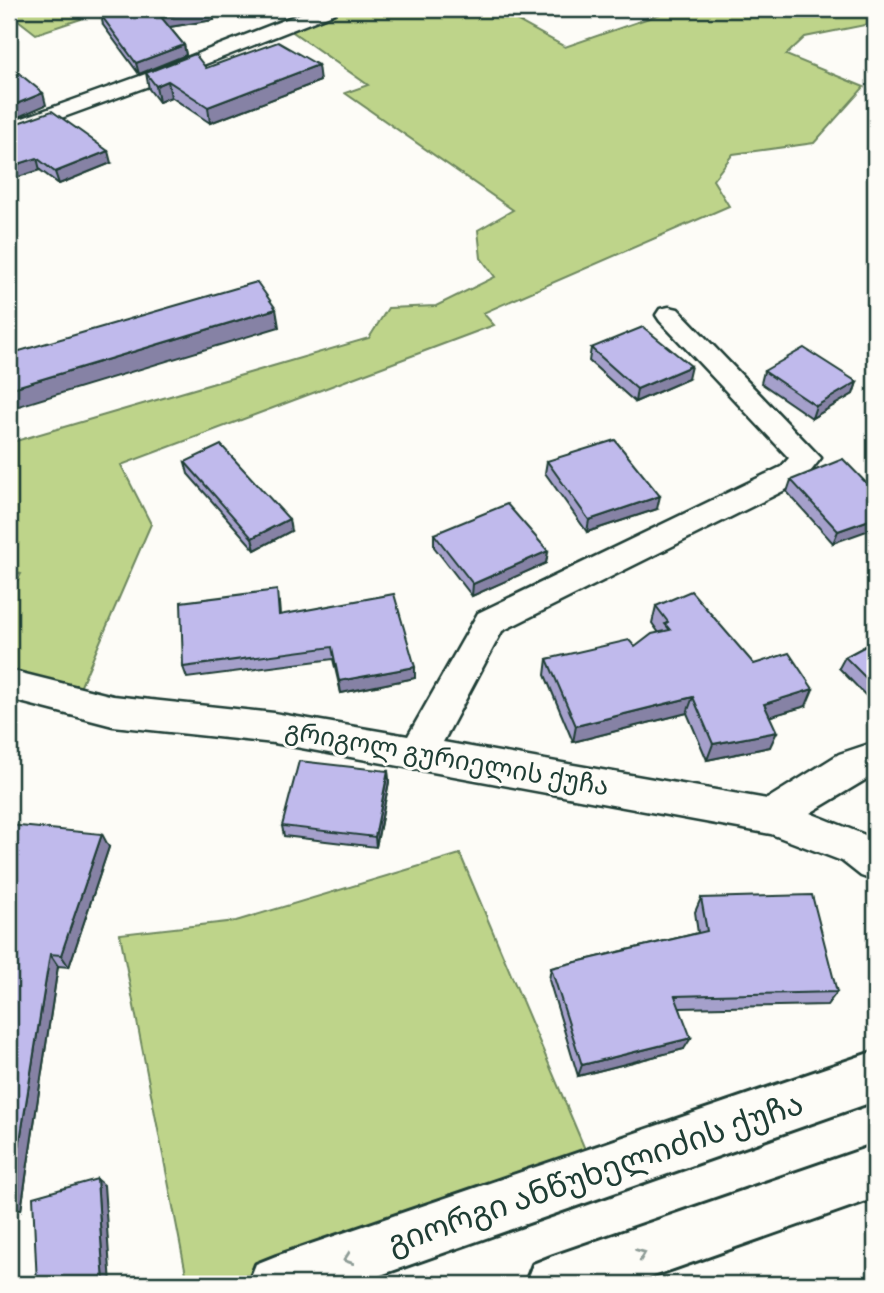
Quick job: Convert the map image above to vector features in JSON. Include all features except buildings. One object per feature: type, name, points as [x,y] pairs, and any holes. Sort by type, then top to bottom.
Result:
[{"type":"main road","name":"გიორგი ანწუხელიძის ქუჩა","points":[[276,1284],[875,1076]]},
{"type":"main road","points":[[553,1284],[875,1171]]},
{"type":"street","points":[[267,9],[283,25]]},
{"type":"street","points":[[9,130],[150,79],[328,9]]},
{"type":"street","points":[[419,752],[490,622],[792,474],[806,458],[669,314]]},
{"type":"street","name":"გრიგოლ გურიელის ქუჩა","points":[[9,685],[113,711],[274,728],[771,817],[856,848],[875,863]]},
{"type":"street","points":[[771,817],[852,766],[875,758]]},
{"type":"green space","points":[[9,9],[71,9],[81,19],[36,34],[9,13]]},
{"type":"green space","points":[[334,9],[496,9],[565,47],[675,9],[875,9],[875,23],[805,37],[786,55],[864,87],[814,143],[733,154],[713,180],[729,206],[483,313],[494,325],[121,465],[151,524],[74,702],[9,685],[9,595],[21,574],[9,571],[9,443],[369,338],[388,308],[436,306],[495,277],[481,258],[478,230],[513,210],[345,93],[368,85],[283,25]]},
{"type":"green space","points":[[460,854],[595,1173],[276,1284],[188,1284],[120,934],[236,921]]}]
